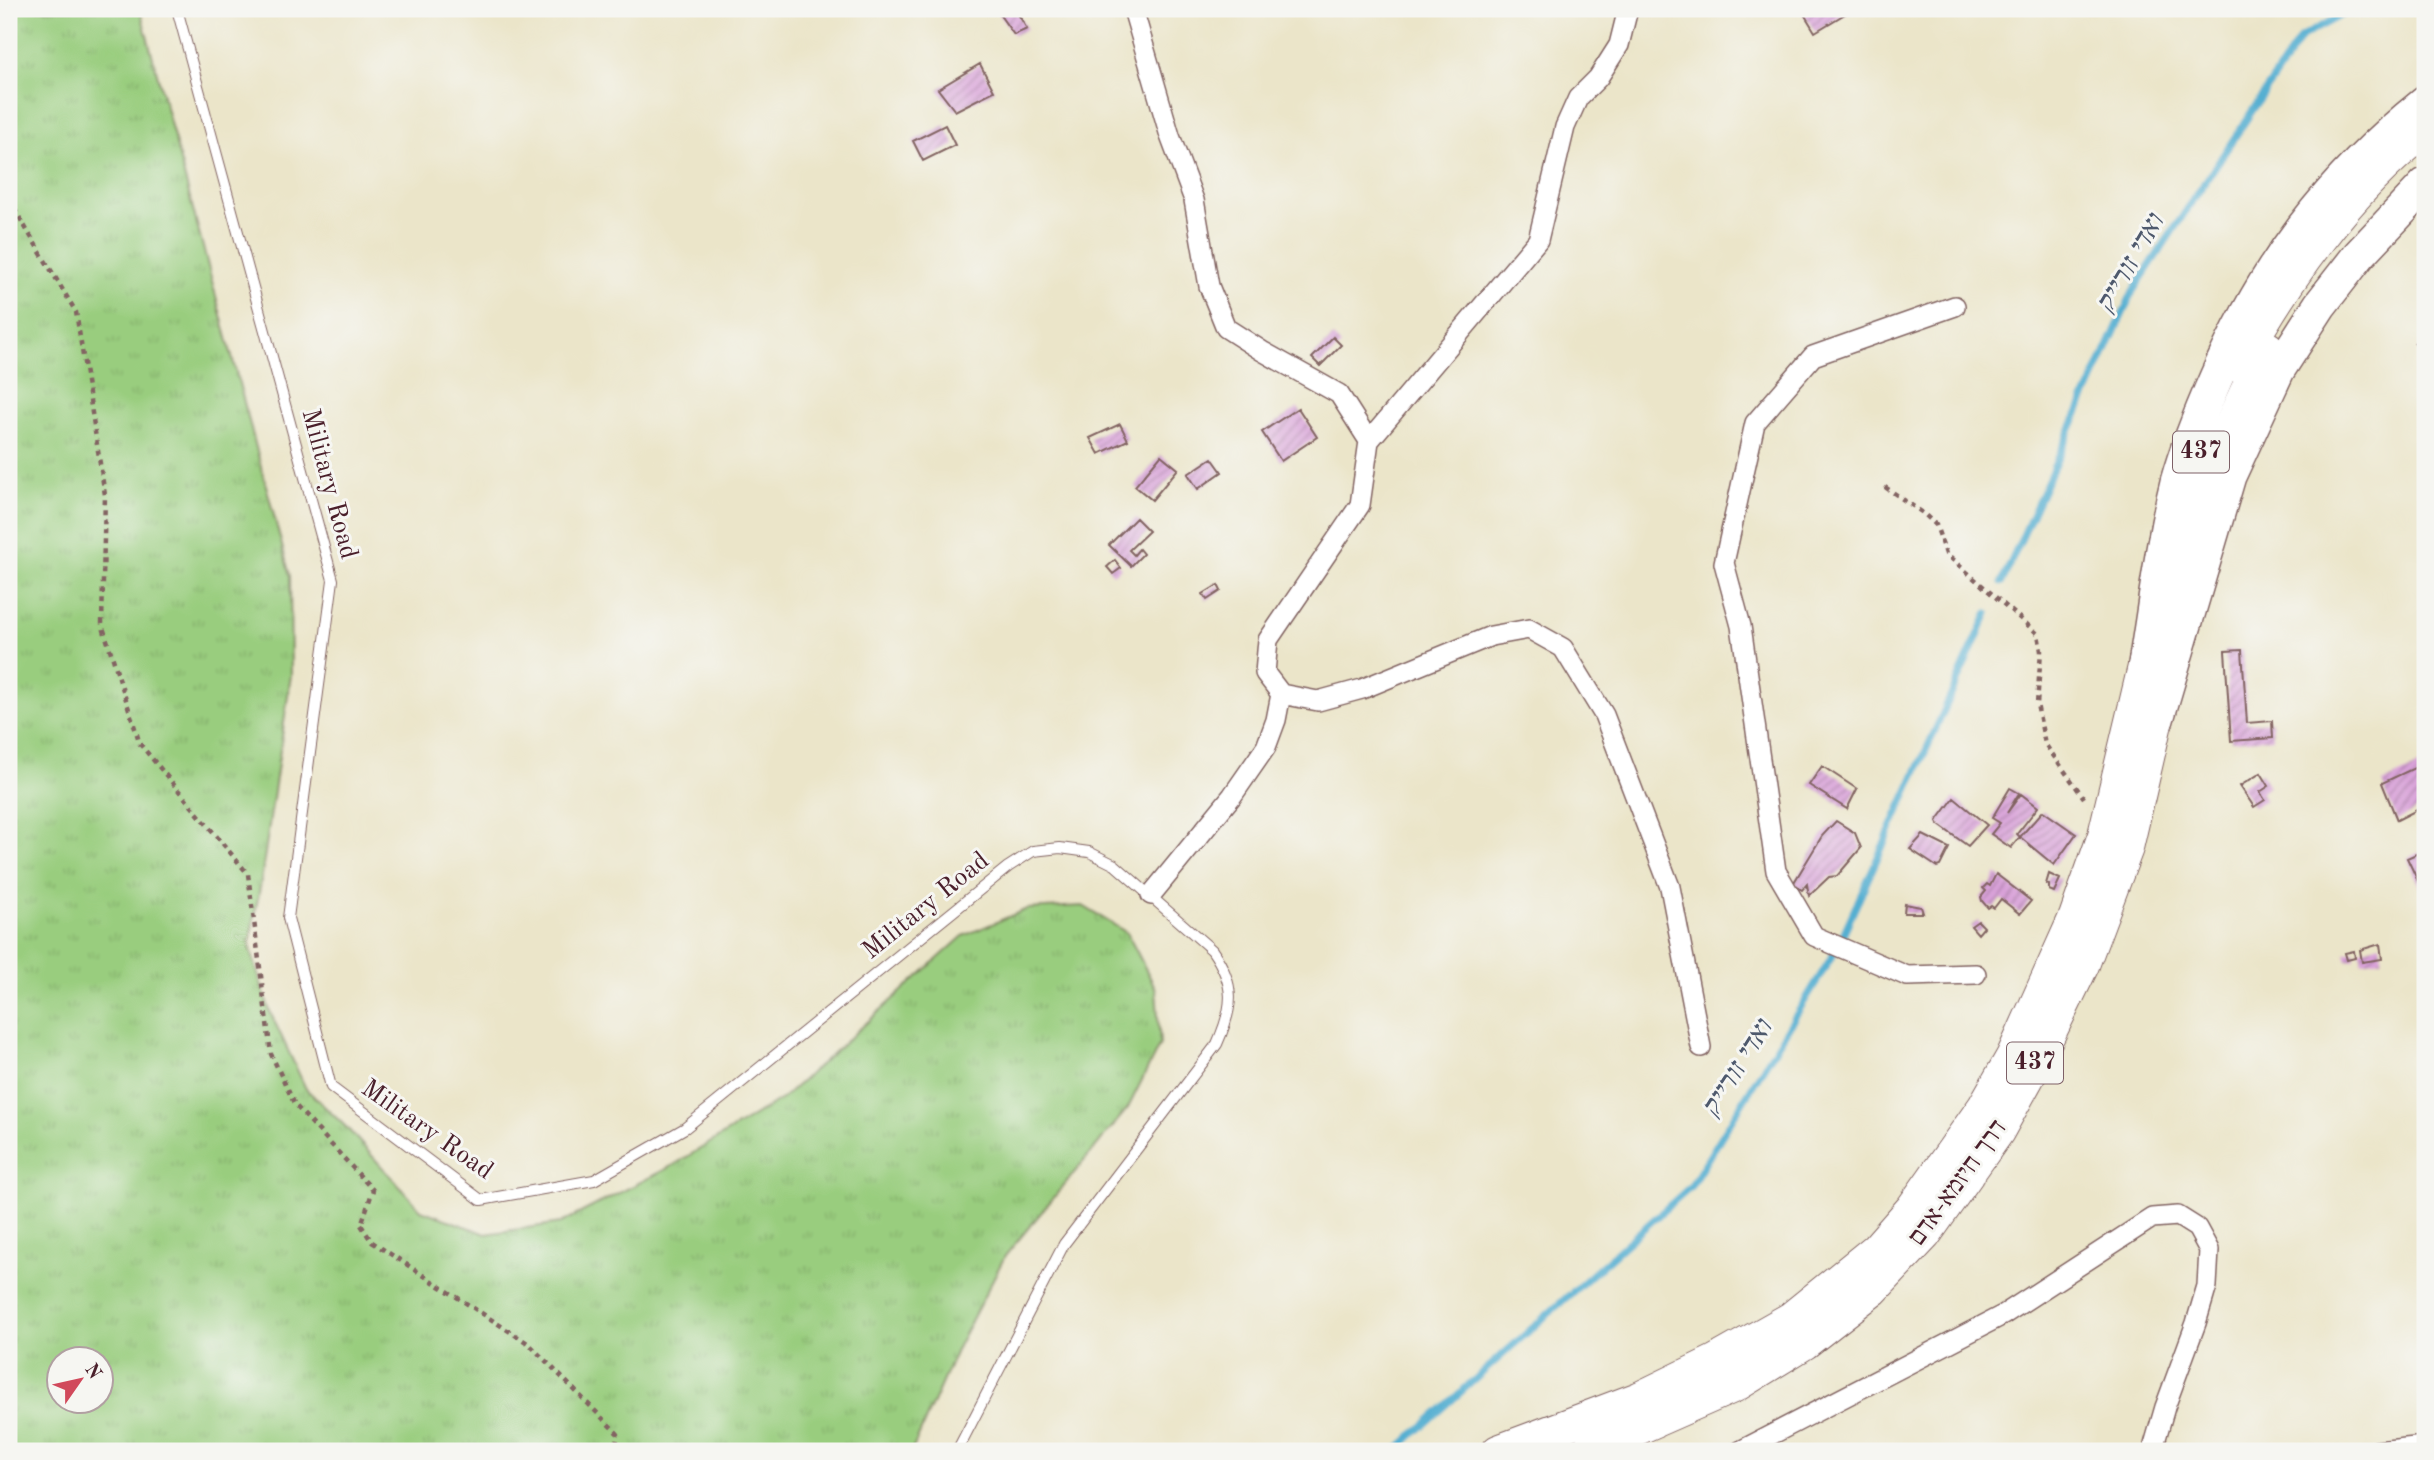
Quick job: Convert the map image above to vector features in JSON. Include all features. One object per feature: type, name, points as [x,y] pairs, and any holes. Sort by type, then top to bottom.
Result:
[{"type":"highway","points":[[2145,664],[2167,525],[2178,479],[2200,414],[2235,334],[2267,277],[2312,214],[2358,161],[2425,103]]},
{"type":"highway","points":[[2157,719],[2229,476],[2278,370],[2320,306],[2359,255],[2425,185]]},
{"type":"main road","name":"437","points":[[2145,664],[2171,539],[2199,457],[2235,373],[2258,330],[2314,247],[2382,170],[2425,131]]},
{"type":"main road","name":"437","points":[[2157,719],[2166,654],[2188,544],[2245,391],[2273,339],[2328,258],[2387,191],[2425,155]]},
{"type":"main road","name":"דרך חיזמא-אדם","points":[[1498,1451],[1639,1398],[1715,1362],[1791,1318],[1876,1249],[1912,1208],[1984,1106],[2012,1057],[2075,917],[2104,835],[2145,664]]},
{"type":"main road","name":"דרך חיזמא-אדם","points":[[1587,1451],[1735,1386],[1805,1343],[1873,1290],[1925,1235],[1998,1132],[2029,1076],[2082,965],[2127,848],[2157,719]]},
{"type":"street","points":[[1133,9],[1170,136],[1194,200],[1209,286],[1226,328],[1339,394],[1369,442]]},
{"type":"street","points":[[1628,9],[1619,45],[1598,78],[1578,98],[1564,127],[1538,240],[1369,442],[1360,505],[1268,640],[1265,673],[1281,694],[1318,701],[1362,689],[1491,636],[1529,629],[1563,648],[1604,715],[1670,887],[1701,1047]]},
{"type":"street","points":[[1955,306],[1813,355],[1755,423],[1724,563],[1741,626],[1776,871],[1814,936],[1907,976],[1976,974]]},
{"type":"street","points":[[1151,895],[1232,796],[1266,747],[1276,720],[1281,694]]},
{"type":"street","points":[[1740,1451],[2003,1315],[2152,1218],[2178,1216],[2197,1227],[2209,1250],[2207,1286],[2165,1407],[2154,1445],[2156,1451]]},
{"type":"street","points":[[2377,1451],[2425,1446]]},
{"type":"lane","name":"Military Road","points":[[177,9],[333,580],[288,918],[331,1087],[481,1200],[594,1180],[685,1128],[1008,867],[1033,851],[1060,848],[1089,852],[1115,865],[1212,950],[1223,967],[1230,986],[1231,1007],[1217,1044],[1064,1244],[957,1451]]},
{"type":"path","points":[[9,200],[76,312],[105,495],[102,624],[140,744],[248,874],[271,1054],[295,1105],[373,1190],[361,1225],[372,1242],[529,1344],[618,1434],[615,1451]]},
{"type":"path","points":[[2415,341],[2425,352]]},
{"type":"path","points":[[1885,487],[1936,525],[1946,554],[2038,634],[2041,651],[2037,704],[2045,744],[2084,798]]},
{"type":"green space","points":[[9,9],[140,9],[290,576],[291,675],[249,945],[270,1012],[306,1089],[346,1127],[421,1210],[486,1234],[561,1223],[672,1166],[783,1098],[963,936],[1027,909],[1083,906],[1127,933],[1156,989],[1160,1044],[1128,1108],[1005,1256],[958,1346],[912,1451],[9,1451]]},
{"type":"building","points":[[1015,9],[1027,29],[1014,35],[997,11]]},
{"type":"building","points":[[1801,9],[1853,9],[1815,32]]},
{"type":"building","points":[[980,64],[994,91],[955,111],[938,89]]},
{"type":"building","points":[[945,125],[955,145],[923,161],[913,141]]},
{"type":"building","points":[[1333,337],[1341,345],[1320,366],[1312,358]]},
{"type":"building","points":[[1298,408],[1317,437],[1281,461],[1262,432]]},
{"type":"building","points":[[1120,424],[1128,440],[1099,454],[1090,438]]},
{"type":"building","points":[[1161,455],[1178,469],[1152,500],[1135,486]]},
{"type":"building","points":[[1212,458],[1222,472],[1198,489],[1188,474]]},
{"type":"building","points":[[1136,518],[1149,531],[1129,550],[1134,555],[1139,549],[1143,554],[1131,566],[1109,545]]},
{"type":"building","points":[[1115,560],[1121,568],[1113,574],[1107,567]]},
{"type":"building","points":[[1218,585],[1221,591],[1207,600],[1203,594]]},
{"type":"building","points":[[2242,650],[2247,723],[2272,721],[2273,738],[2231,741],[2225,651]]},
{"type":"building","points":[[2425,763],[2425,806],[2397,820],[2382,783]]},
{"type":"building","points":[[1822,766],[1857,789],[1847,809],[1809,785]]},
{"type":"building","points":[[2261,773],[2269,786],[2260,792],[2265,800],[2254,807],[2240,786]]},
{"type":"building","points":[[2010,788],[2019,793],[2007,813],[2021,794],[2038,807],[2017,834],[2020,837],[2011,848],[1991,834],[2000,823],[1992,818]]},
{"type":"building","points":[[1954,798],[1987,825],[1968,846],[1937,821]]},
{"type":"building","points":[[2043,811],[2076,834],[2054,865],[2020,837]]},
{"type":"building","points":[[1836,821],[1855,833],[1861,848],[1837,876],[1829,877],[1809,896],[1807,884],[1802,890],[1793,884],[1822,836]]},
{"type":"building","points":[[1923,835],[1949,848],[1940,866],[1937,867],[1910,849]]},
{"type":"building","points":[[2425,850],[2425,896],[2407,858]]},
{"type":"building","points":[[1996,874],[2031,901],[2020,914],[2001,899],[1994,908],[1988,908],[1982,901],[1981,897],[1986,891],[1983,888],[1987,884],[1990,886]]},
{"type":"building","points":[[2049,874],[2060,879],[2054,892],[2049,890],[2049,885],[2046,884]]},
{"type":"building","points":[[1905,904],[1921,907],[1923,913],[1904,913]]},
{"type":"building","points":[[1978,921],[1984,927],[1978,934],[1971,926]]},
{"type":"building","points":[[2380,944],[2382,959],[2362,962],[2360,950]]},
{"type":"building","points":[[2354,951],[2355,958],[2347,960],[2345,953]]},
{"type":"waterway","name":"ואדי זורייק","points":[[2002,582],[2133,291],[2301,37],[2353,9]]},
{"type":"waterway","name":"ואדי זורייק","points":[[1395,1451],[1691,1186],[1836,950],[1988,613]]}]
